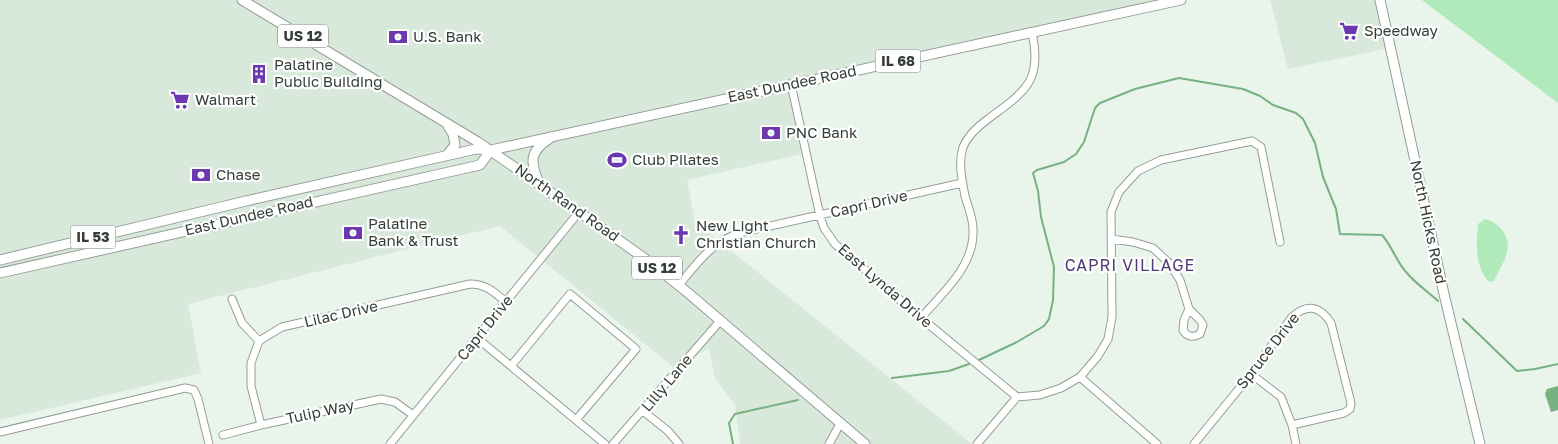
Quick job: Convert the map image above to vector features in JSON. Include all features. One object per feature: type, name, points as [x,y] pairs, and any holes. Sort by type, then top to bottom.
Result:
[{"type":"main road","name":"North Rand Road","points":[[242,0],[491,150],[580,212],[679,285],[865,444]]},
{"type":"main road","name":"East Dundee Road","points":[[0,260],[246,201],[476,149],[491,150],[1181,0]]},
{"type":"main road","name":"North Hicks Road","points":[[1380,0],[1444,294],[1480,444]]},
{"type":"main road","points":[[445,122],[455,140],[454,149],[446,156]]},
{"type":"main road","points":[[539,184],[533,165],[533,157],[541,144],[555,136]]},
{"type":"main road","name":"East Dundee Road","points":[[0,273],[480,165],[491,150]]},
{"type":"main road","points":[[46,263],[51,253],[67,244]]},
{"type":"street","points":[[920,318],[964,269],[973,246],[973,228],[962,183],[960,161],[964,146],[971,133],[1012,101],[1026,87],[1033,75],[1036,62],[1032,33]]},
{"type":"street","name":"East Lynda Drive","points":[[791,84],[820,216],[824,228],[835,244],[920,318],[1017,397]]},
{"type":"street","points":[[977,444],[1017,397],[1040,395],[1061,388],[1080,377],[1098,356],[1108,339],[1112,317],[1111,212],[1119,192],[1138,171],[1161,160],[1252,140],[1261,147],[1280,242]]},
{"type":"street","name":"Capri Drive","points":[[679,285],[709,250],[723,239],[739,233],[962,183]]},
{"type":"street","name":"Capri Drive","points":[[390,444],[580,212]]},
{"type":"street","points":[[1111,239],[1134,242],[1153,248],[1169,263],[1180,280],[1189,310]]},
{"type":"street","name":"Lilac Drive","points":[[259,341],[282,327],[470,284],[480,284],[489,287],[506,302]]},
{"type":"street","points":[[511,366],[570,294],[636,350],[576,420]]},
{"type":"street","points":[[232,299],[242,323],[259,341],[251,363],[252,386],[261,425]]},
{"type":"street","name":"Spruce Drive","points":[[1194,444],[1251,374],[1292,317],[1300,310],[1310,308],[1318,310],[1331,323],[1351,403],[1350,409],[1344,413],[1292,425]]},
{"type":"street","name":"Lilly Lane","points":[[613,444],[720,321]]},
{"type":"street","points":[[477,338],[604,444]]},
{"type":"street","points":[[1251,374],[1281,397],[1292,425],[1296,444]]},
{"type":"street","points":[[1080,377],[1156,444]]},
{"type":"street","points":[[0,432],[185,388],[194,390],[198,399],[209,444]]},
{"type":"street","name":"Tulip Way","points":[[223,435],[381,399],[395,402],[414,415]]},
{"type":"street","points":[[643,411],[668,431],[679,444]]},
{"type":"street","points":[[829,444],[840,424]]},
{"type":"shaded area","points":[[0,0],[1181,0],[791,84],[806,153],[687,180],[695,222],[972,444],[740,444],[735,405],[715,378],[709,348],[684,363],[677,370],[500,226],[188,304],[201,373],[0,420]]},
{"type":"shaded area","points":[[1270,0],[1379,0],[1390,48],[1288,69]]},
{"type":"shaded area","points":[[1422,0],[1558,0],[1558,103]]},
{"type":"shaded area","points":[[1485,219],[1495,223],[1503,231],[1508,246],[1505,259],[1494,281],[1489,282],[1481,269],[1477,254],[1478,224]]},
{"type":"shaded area","points":[[1558,386],[1558,410],[1551,412],[1545,394],[1547,389]]},
{"type":"waterway","points":[[979,360],[1017,342],[1044,326],[1049,319],[1053,300],[1054,267],[1041,217],[1038,191],[1033,173],[1064,162],[1076,154],[1084,142],[1095,108],[1100,103],[1135,89],[1179,78],[1243,89],[1260,96],[1273,105],[1296,113],[1303,119],[1315,143],[1323,177],[1336,209],[1340,234],[1382,235],[1406,272],[1417,284],[1438,301]]},
{"type":"waterway","points":[[1463,319],[1517,371],[1558,364]]},
{"type":"waterway","points":[[892,378],[949,371],[969,364]]},
{"type":"waterway","points":[[733,444],[729,423],[735,414],[798,400]]},
{"type":"place","name":"Speedway","points":[[1349,31]]},
{"type":"place","name":"U.S. Bank","points":[[398,37]]},
{"type":"place","name":"Palatine Public Building","points":[[259,74]]},
{"type":"place","name":"Walmart","points":[[180,100]]},
{"type":"place","name":"PNC Bank","points":[[771,133]]},
{"type":"place","name":"Club Pilates","points":[[617,160]]},
{"type":"place","name":"Chase","points":[[201,175]]},
{"type":"place","name":"Palatine Bank & Trust","points":[[353,233]]},
{"type":"place","name":"New Light Christian Church","points":[[681,235]]},
{"type":"district","name":"CAPRI VILLAGE","points":[[1130,265]]}]
